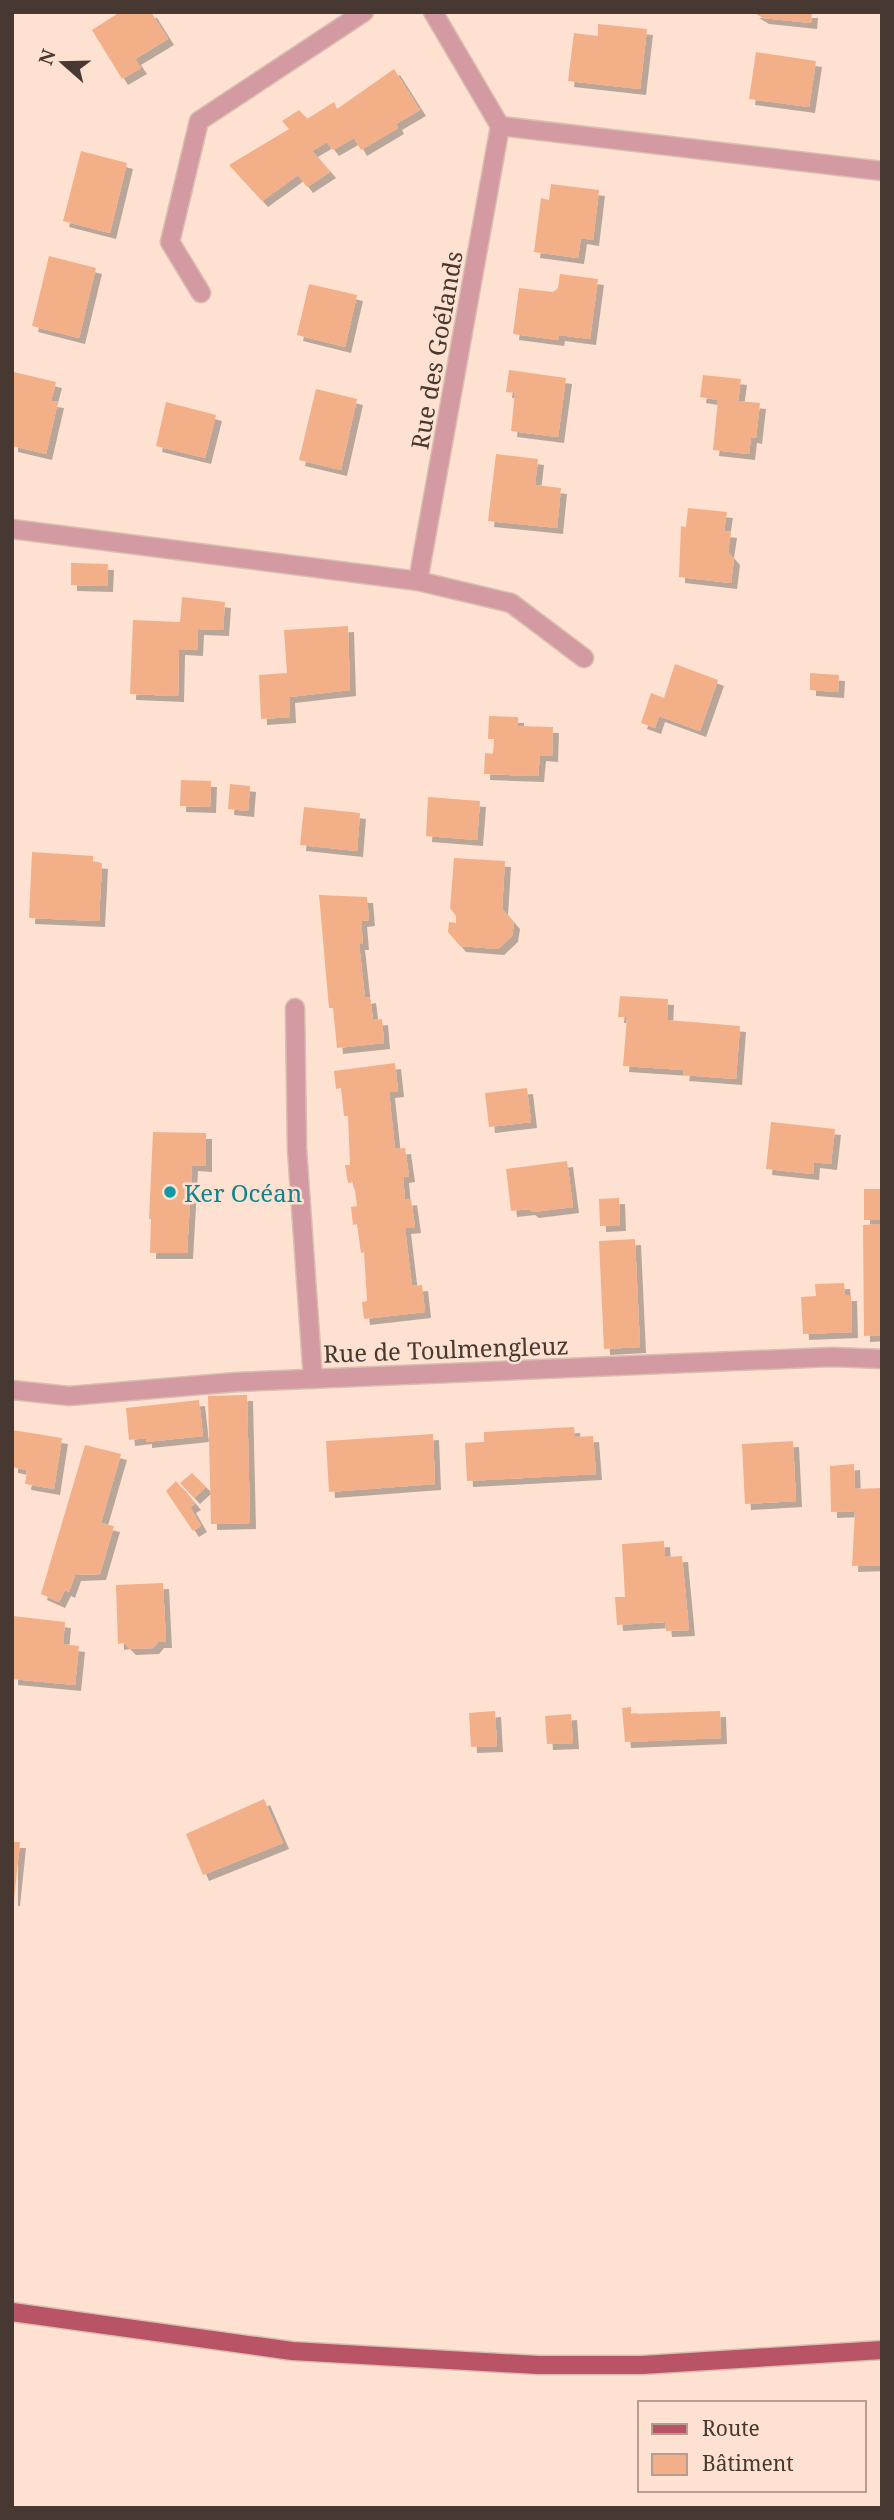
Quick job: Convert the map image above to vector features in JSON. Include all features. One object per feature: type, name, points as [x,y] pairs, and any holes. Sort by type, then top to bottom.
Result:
[{"type":"main road","points":[[12,2312],[292,2351],[538,2365],[642,2365],[882,2350]]},
{"type":"street","points":[[201,293],[170,242],[199,121],[364,12]]},
{"type":"street","points":[[433,12],[500,126],[882,171]]},
{"type":"street","name":"Rue des Goélands","points":[[418,581],[446,440],[500,126]]},
{"type":"street","points":[[12,530],[418,581],[512,603],[584,658]]},
{"type":"street","points":[[295,1008],[297,1149],[313,1379]]},
{"type":"street","name":"Rue de Toulmengleuz","points":[[12,1390],[69,1396],[313,1379],[832,1357],[882,1359]]},
{"type":"building","points":[[120,12],[151,12],[168,39],[135,59],[141,68],[122,79],[92,30]]},
{"type":"building","points":[[753,12],[812,12],[811,23],[763,18]]},
{"type":"building","points":[[598,24],[647,29],[640,89],[568,81],[574,33],[598,36]]},
{"type":"building","points":[[756,52],[816,61],[809,107],[749,99]]},
{"type":"building","points":[[394,69],[420,110],[396,124],[398,128],[361,150],[354,138],[333,150],[327,142],[312,151],[330,172],[307,187],[298,175],[262,201],[229,165],[289,129],[282,121],[299,110],[307,119],[334,102],[337,109]]},
{"type":"building","points":[[81,151],[127,163],[110,233],[63,221]]},
{"type":"building","points":[[551,184],[599,190],[593,240],[581,238],[578,258],[534,252],[541,198],[549,200]]},
{"type":"building","points":[[49,256],[96,268],[79,338],[32,326]]},
{"type":"building","points":[[560,274],[598,279],[590,339],[559,335],[558,340],[513,334],[519,288],[553,292],[558,288]]},
{"type":"building","points":[[309,284],[357,295],[345,347],[297,335]]},
{"type":"building","points":[[509,370],[566,378],[558,437],[511,431],[515,393],[506,392]]},
{"type":"building","points":[[14,372],[56,382],[51,401],[58,402],[46,454],[12,446]]},
{"type":"building","points":[[703,375],[741,379],[738,401],[760,403],[756,438],[751,437],[749,454],[713,450],[718,400],[700,397]]},
{"type":"building","points":[[316,389],[357,399],[341,470],[299,460]]},
{"type":"building","points":[[166,402],[216,415],[205,458],[156,446]]},
{"type":"building","points":[[496,454],[538,459],[535,485],[561,488],[557,528],[488,521]]},
{"type":"building","points":[[688,508],[727,512],[724,531],[731,532],[728,552],[734,559],[731,583],[679,577],[681,526],[686,527]]},
{"type":"building","points":[[71,563],[108,564],[107,586],[71,585]]},
{"type":"building","points":[[182,597],[225,602],[223,630],[198,629],[197,650],[179,649],[178,696],[130,694],[133,620],[180,622]]},
{"type":"building","points":[[348,626],[350,690],[289,697],[290,717],[261,719],[259,675],[287,673],[284,630]]},
{"type":"building","points":[[675,664],[718,680],[700,731],[659,716],[655,728],[641,723],[651,693],[664,698]]},
{"type":"building","points":[[810,673],[839,675],[838,692],[810,690]]},
{"type":"building","points":[[489,716],[518,717],[518,726],[553,727],[552,756],[540,755],[538,776],[484,774],[485,753],[493,754],[494,739],[488,739]]},
{"type":"building","points":[[181,780],[211,781],[210,807],[180,806]]},
{"type":"building","points":[[230,784],[250,786],[248,811],[228,809]]},
{"type":"building","points":[[428,797],[480,801],[477,840],[426,836]]},
{"type":"building","points":[[304,807],[360,813],[357,851],[300,845]]},
{"type":"building","points":[[32,852],[93,856],[93,862],[102,863],[99,921],[29,918]]},
{"type":"building","points":[[454,858],[505,861],[502,909],[514,923],[512,936],[498,949],[460,946],[448,932],[449,922],[456,923],[456,916],[450,908]]},
{"type":"building","points":[[319,895],[367,897],[369,920],[361,921],[363,944],[359,944],[365,998],[370,997],[373,1020],[382,1019],[384,1043],[337,1048],[333,1008],[329,1008]]},
{"type":"building","points":[[620,996],[668,999],[667,1020],[740,1026],[736,1079],[683,1075],[684,1070],[623,1066],[627,1017],[618,1017]]},
{"type":"building","points":[[395,1063],[398,1091],[389,1092],[395,1149],[405,1148],[409,1176],[403,1177],[405,1200],[411,1199],[415,1227],[405,1228],[412,1286],[422,1285],[425,1312],[364,1319],[362,1302],[367,1301],[364,1252],[361,1253],[357,1224],[353,1225],[351,1207],[357,1206],[354,1182],[348,1183],[345,1165],[350,1165],[348,1116],[344,1116],[341,1088],[336,1089],[334,1071]]},
{"type":"building","points":[[527,1088],[531,1122],[489,1127],[485,1093]]},
{"type":"building","points":[[771,1122],[835,1129],[831,1164],[814,1162],[813,1174],[766,1169]]},
{"type":"building","name":"Ker Océan","points":[[153,1132],[206,1133],[206,1166],[192,1165],[187,1253],[150,1253]]},
{"type":"building","points":[[567,1161],[573,1207],[533,1212],[529,1209],[511,1211],[506,1169]]},
{"type":"building","points":[[864,1189],[882,1189],[882,1220],[864,1220]]},
{"type":"building","points":[[619,1198],[620,1225],[600,1226],[599,1199]]},
{"type":"building","points":[[882,1224],[882,1335],[864,1336],[863,1225]]},
{"type":"building","points":[[635,1239],[640,1347],[604,1349],[599,1241]]},
{"type":"building","points":[[844,1283],[845,1295],[851,1295],[852,1332],[803,1334],[801,1297],[816,1296],[815,1284]]},
{"type":"building","points":[[247,1395],[250,1523],[211,1524],[208,1396]]},
{"type":"building","points":[[199,1400],[203,1436],[146,1442],[146,1438],[129,1440],[126,1408]]},
{"type":"building","points":[[574,1427],[575,1437],[593,1436],[596,1474],[467,1481],[465,1443],[484,1442],[484,1432]]},
{"type":"building","points":[[12,1430],[62,1438],[54,1489],[25,1484],[27,1470],[12,1467]]},
{"type":"building","points":[[433,1434],[435,1484],[329,1492],[326,1441]]},
{"type":"building","points":[[793,1441],[796,1501],[745,1504],[742,1444]]},
{"type":"building","points":[[85,1445],[121,1454],[101,1523],[114,1526],[100,1574],[75,1575],[69,1592],[65,1590],[59,1602],[41,1594]]},
{"type":"building","points":[[854,1464],[855,1489],[882,1488],[882,1565],[852,1566],[855,1511],[831,1512],[830,1466]]},
{"type":"building","points":[[192,1473],[206,1487],[194,1498],[180,1483]]},
{"type":"building","points":[[176,1481],[195,1504],[190,1507],[201,1526],[193,1531],[166,1491]]},
{"type":"building","points":[[664,1541],[665,1557],[682,1556],[689,1630],[666,1631],[665,1622],[617,1625],[615,1597],[625,1597],[622,1544]]},
{"type":"building","points":[[163,1583],[166,1642],[158,1642],[153,1648],[130,1649],[124,1643],[118,1644],[116,1585]]},
{"type":"building","points":[[13,1616],[65,1622],[63,1644],[79,1646],[75,1685],[12,1679]]},
{"type":"building","points":[[631,1707],[631,1714],[720,1711],[721,1738],[625,1742],[622,1708]]},
{"type":"building","points":[[495,1711],[497,1746],[471,1747],[469,1713]]},
{"type":"building","points":[[571,1714],[573,1743],[547,1744],[545,1716]]},
{"type":"building","points":[[264,1799],[283,1843],[203,1875],[186,1834]]},
{"type":"building","points":[[12,1842],[20,1842],[14,1900],[12,1900]]},
{"type":"place","name":"Ker Océan","points":[[170,1192]]}]
